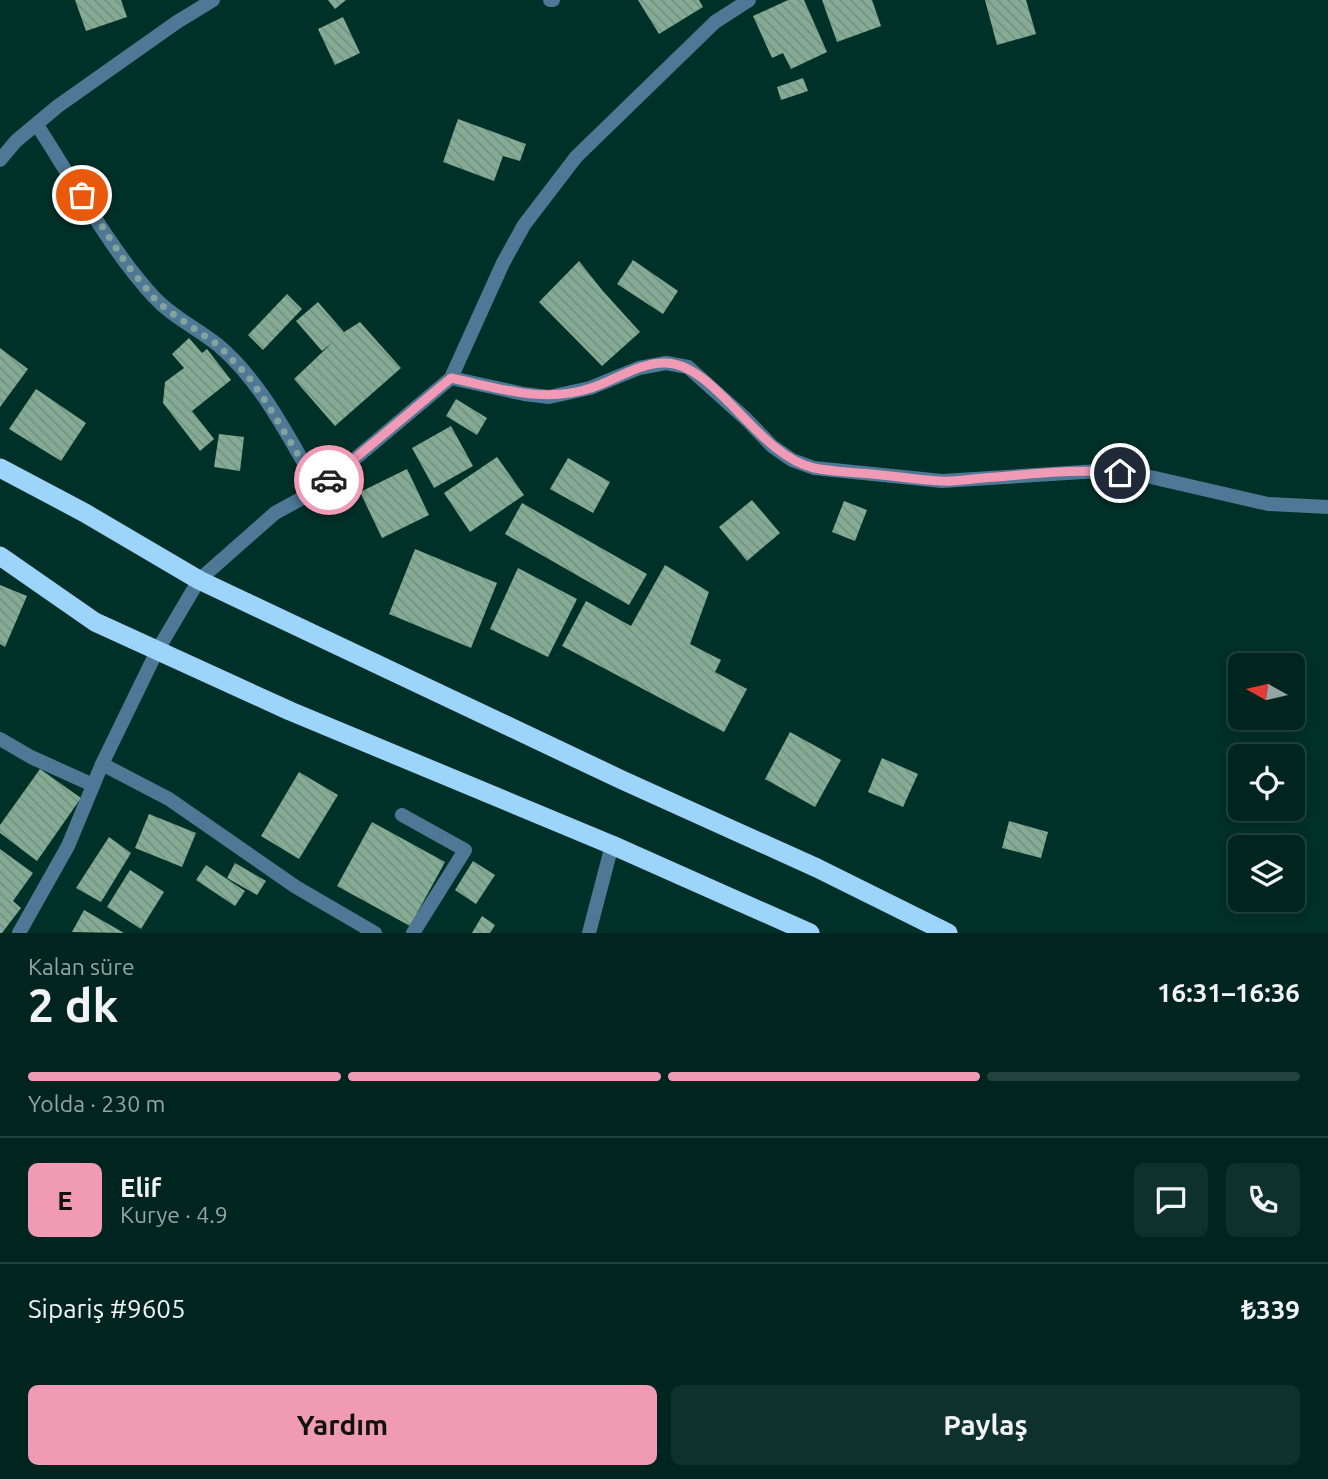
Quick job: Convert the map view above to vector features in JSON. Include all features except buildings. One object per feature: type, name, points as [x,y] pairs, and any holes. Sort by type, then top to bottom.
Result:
[{"type":"highway","points":[[0,468],[85,513],[199,580],[622,780],[817,868],[948,933]]},
{"type":"highway","points":[[0,556],[95,622],[290,711],[612,845],[810,933]]},
{"type":"street","points":[[0,160],[16,141],[58,107],[177,22],[213,0]]},
{"type":"street","points":[[19,933],[68,846],[102,764],[158,651],[199,580],[275,513],[319,489],[451,378],[503,264],[524,225],[576,156],[715,22],[749,0]]},
{"type":"street","points":[[37,125],[127,265],[166,309],[218,345],[248,376],[319,489]]},
{"type":"street","points":[[451,378],[548,397],[590,388],[639,368],[666,363],[688,368],[772,446],[792,460],[814,468],[942,481],[1099,471],[1142,475],[1268,504],[1328,507]]},
{"type":"street","points":[[0,739],[31,757],[93,785]]},
{"type":"street","points":[[102,764],[169,799],[296,887],[375,933]]},
{"type":"street","points":[[402,816],[465,850],[413,933]]},
{"type":"street","points":[[589,933],[612,845]]},
{"type":"way so far","points":[[82,195],[127,265],[154,298],[218,345],[248,376],[319,489],[329,480]]},
{"type":"route","points":[[329,480],[451,378],[548,397],[590,388],[639,368],[666,363],[688,368],[772,446],[792,460],[814,468],[942,481],[1099,471],[1120,473]]}]
